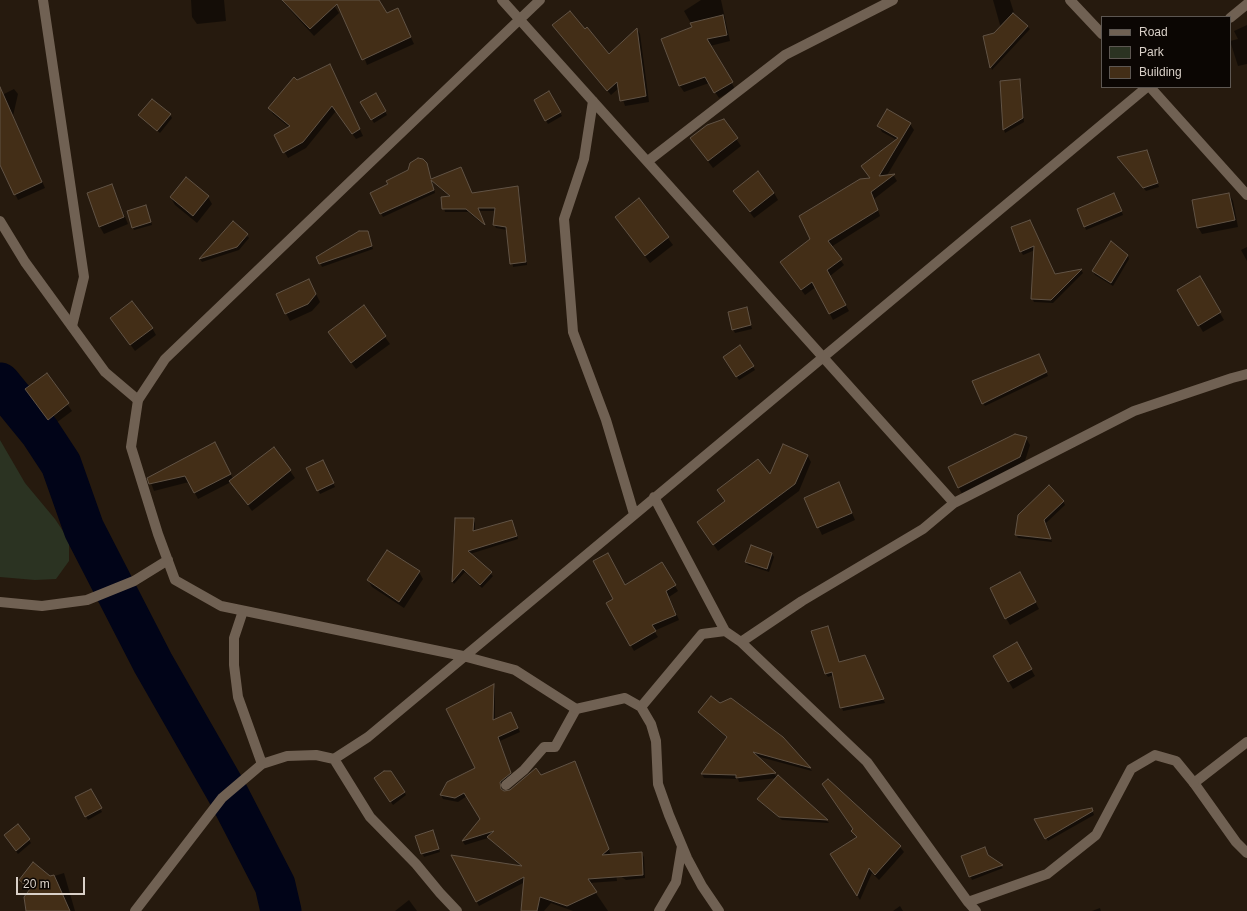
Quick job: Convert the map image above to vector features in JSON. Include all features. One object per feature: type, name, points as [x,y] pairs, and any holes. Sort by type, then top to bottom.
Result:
[{"type":"street","points":[[42,0],[84,278],[72,326]]},
{"type":"street","points":[[502,0],[954,503]]},
{"type":"street","points":[[540,0],[166,359],[138,400],[131,447],[158,534],[175,580],[221,606],[463,656],[515,670],[576,709],[625,698],[641,707],[651,724],[656,741],[658,784],[682,846],[702,886],[719,911]]},
{"type":"street","points":[[648,161],[785,55],[893,0]]},
{"type":"street","points":[[1070,0],[1101,33]]},
{"type":"street","points":[[1231,17],[1247,4]]},
{"type":"street","points":[[135,911],[222,798],[262,764],[287,756],[316,756],[334,759],[368,737],[399,713],[463,656],[1146,88]]},
{"type":"street","points":[[1151,88],[1247,195]]},
{"type":"street","points":[[593,101],[584,159],[564,219],[573,332],[606,420],[634,514]]},
{"type":"street","points":[[0,221],[25,262],[105,372],[138,400]]},
{"type":"street","points":[[741,642],[802,601],[923,529],[954,503],[1134,411],[1247,374]]},
{"type":"street","points":[[654,497],[725,632],[741,642],[867,762],[976,911]]},
{"type":"street","points":[[0,602],[42,606],[87,600],[134,581],[168,560]]},
{"type":"street","points":[[243,611],[234,638],[236,684],[238,697],[262,764]]},
{"type":"street","points":[[641,707],[702,634],[725,632]]},
{"type":"street","points":[[506,785],[524,770],[544,747],[554,747],[576,709]]},
{"type":"street","points":[[1194,783],[1247,742]]},
{"type":"street","points":[[968,902],[1047,874],[1096,835],[1131,769],[1156,755],[1176,761],[1194,783],[1236,842],[1247,853]]},
{"type":"street","points":[[334,759],[370,817],[412,859],[457,911]]},
{"type":"street","points":[[659,911],[676,882],[682,846]]},
{"type":"green space","points":[[0,440],[25,483],[55,519],[69,540],[69,561],[56,579],[35,580],[0,577]]},
{"type":"building","points":[[282,0],[379,0],[387,13],[398,8],[411,37],[362,60],[337,4],[310,29]]},
{"type":"building","points":[[570,11],[585,29],[587,27],[609,54],[637,28],[646,96],[620,101],[617,82],[607,91],[552,25]]},
{"type":"building","points":[[1013,13],[1028,26],[990,68],[983,36],[994,33]]},
{"type":"building","points":[[723,15],[727,35],[707,39],[733,82],[714,93],[705,77],[679,86],[661,39],[692,27],[690,23]]},
{"type":"building","points":[[330,64],[360,129],[352,134],[332,106],[303,142],[283,153],[274,135],[290,126],[268,108],[294,77],[297,80]]},
{"type":"building","points":[[1020,79],[1023,118],[1003,130],[1000,81]]},
{"type":"building","points":[[0,87],[42,182],[14,195],[0,165]]},
{"type":"building","points":[[549,91],[561,112],[545,121],[534,100]]},
{"type":"building","points":[[376,93],[386,111],[371,120],[360,102]]},
{"type":"building","points":[[152,99],[171,114],[157,131],[138,115]]},
{"type":"building","points":[[887,109],[911,123],[879,176],[895,174],[871,192],[878,210],[828,241],[842,259],[827,270],[846,305],[829,314],[812,282],[801,290],[780,262],[810,239],[799,216],[860,179],[870,178],[861,166],[898,138],[877,126]]},
{"type":"building","points":[[724,119],[738,138],[708,161],[690,138],[707,125]]},
{"type":"building","points":[[1147,150],[1158,183],[1143,188],[1117,157]]},
{"type":"building","points":[[418,158],[423,159],[427,163],[431,179],[461,167],[472,193],[518,186],[526,262],[510,264],[506,227],[493,225],[495,208],[478,208],[485,225],[466,209],[442,209],[441,197],[450,196],[431,180],[434,190],[380,214],[370,193],[388,184],[386,181],[408,170],[410,163]]},
{"type":"building","points":[[758,171],[774,193],[750,212],[733,191]]},
{"type":"building","points":[[186,177],[209,196],[193,216],[170,197]]},
{"type":"building","points":[[112,184],[124,217],[99,227],[87,193]]},
{"type":"building","points":[[1114,193],[1122,211],[1084,227],[1077,209]]},
{"type":"building","points":[[1229,193],[1235,220],[1197,228],[1192,200]]},
{"type":"building","points":[[639,198],[669,237],[645,256],[615,217]]},
{"type":"building","points":[[146,205],[151,222],[132,228],[127,211]]},
{"type":"building","points":[[1030,220],[1055,274],[1082,269],[1051,300],[1031,299],[1034,246],[1020,252],[1011,227]]},
{"type":"building","points":[[233,221],[248,234],[237,247],[199,259]]},
{"type":"building","points":[[359,231],[368,231],[372,246],[319,264],[316,257]]},
{"type":"building","points":[[1111,241],[1128,255],[1111,283],[1092,271]]},
{"type":"building","points":[[1200,276],[1221,312],[1198,326],[1177,290]]},
{"type":"building","points":[[309,279],[316,294],[308,304],[285,314],[276,294]]},
{"type":"building","points":[[132,301],[153,328],[130,345],[110,318]]},
{"type":"building","points":[[364,305],[386,336],[351,363],[328,332]]},
{"type":"building","points":[[747,307],[751,325],[732,330],[728,312]]},
{"type":"building","points":[[740,345],[754,366],[736,377],[723,357]]},
{"type":"building","points":[[1039,354],[1047,372],[982,404],[972,381]]},
{"type":"building","points":[[47,373],[69,403],[48,420],[25,389]]},
{"type":"building","points":[[1015,434],[1027,437],[1020,457],[958,488],[948,467]]},
{"type":"building","points":[[215,442],[231,474],[194,493],[185,476],[149,484],[147,478]]},
{"type":"building","points":[[783,444],[808,455],[795,484],[713,545],[697,522],[725,501],[717,490],[758,459],[770,474]]},
{"type":"building","points":[[274,447],[291,470],[248,505],[229,481]]},
{"type":"building","points":[[323,460],[334,483],[317,491],[306,468]]},
{"type":"building","points":[[839,482],[852,513],[817,528],[804,498]]},
{"type":"building","points":[[1049,485],[1064,501],[1044,520],[1051,539],[1015,535],[1018,515]]},
{"type":"building","points":[[455,518],[474,518],[473,531],[512,520],[517,536],[468,551],[492,572],[480,585],[463,569],[452,582]]},
{"type":"building","points":[[751,545],[772,553],[767,569],[745,562]]},
{"type":"building","points":[[387,550],[420,571],[399,602],[367,580]]},
{"type":"building","points":[[608,553],[625,585],[662,562],[676,585],[666,591],[676,615],[652,625],[656,631],[630,646],[606,603],[613,599],[593,561]]},
{"type":"building","points":[[1020,572],[1036,602],[1005,619],[990,588]]},
{"type":"building","points":[[828,626],[839,662],[865,655],[884,699],[840,708],[832,672],[825,674],[811,631]]},
{"type":"building","points":[[1017,642],[1032,669],[1008,682],[993,656]]},
{"type":"building","points":[[494,684],[493,720],[511,712],[518,728],[498,737],[511,773],[500,782],[501,789],[504,791],[510,790],[536,768],[541,775],[575,761],[609,849],[602,855],[642,852],[643,875],[588,879],[597,892],[567,906],[540,897],[537,911],[521,911],[524,877],[476,902],[451,855],[522,866],[487,837],[494,831],[462,841],[480,819],[464,793],[455,798],[440,795],[447,782],[475,768],[446,709]]},
{"type":"building","points":[[711,696],[720,703],[731,698],[783,737],[811,768],[753,752],[776,773],[736,778],[736,775],[701,774],[727,737],[698,712]]},
{"type":"building","points":[[384,771],[391,771],[405,792],[390,802],[374,778]]},
{"type":"building","points":[[778,775],[828,820],[779,817],[757,799]]},
{"type":"building","points":[[828,779],[901,846],[875,875],[869,868],[857,896],[830,854],[857,837],[851,831],[853,829],[822,784]]},
{"type":"building","points":[[91,789],[102,808],[85,817],[75,797]]},
{"type":"building","points":[[1092,808],[1093,811],[1045,839],[1034,819]]},
{"type":"building","points":[[18,824],[30,839],[16,851],[4,835]]},
{"type":"building","points":[[433,830],[439,849],[421,854],[415,836]]},
{"type":"building","points":[[985,847],[988,855],[1003,865],[969,877],[961,856]]},
{"type":"building","points":[[33,862],[50,876],[54,875],[70,911],[26,911],[24,897],[30,889],[19,880]]},
{"type":"waterway","points":[[0,383],[40,432],[61,464],[84,529],[153,663],[228,794],[275,885],[281,911]]}]
